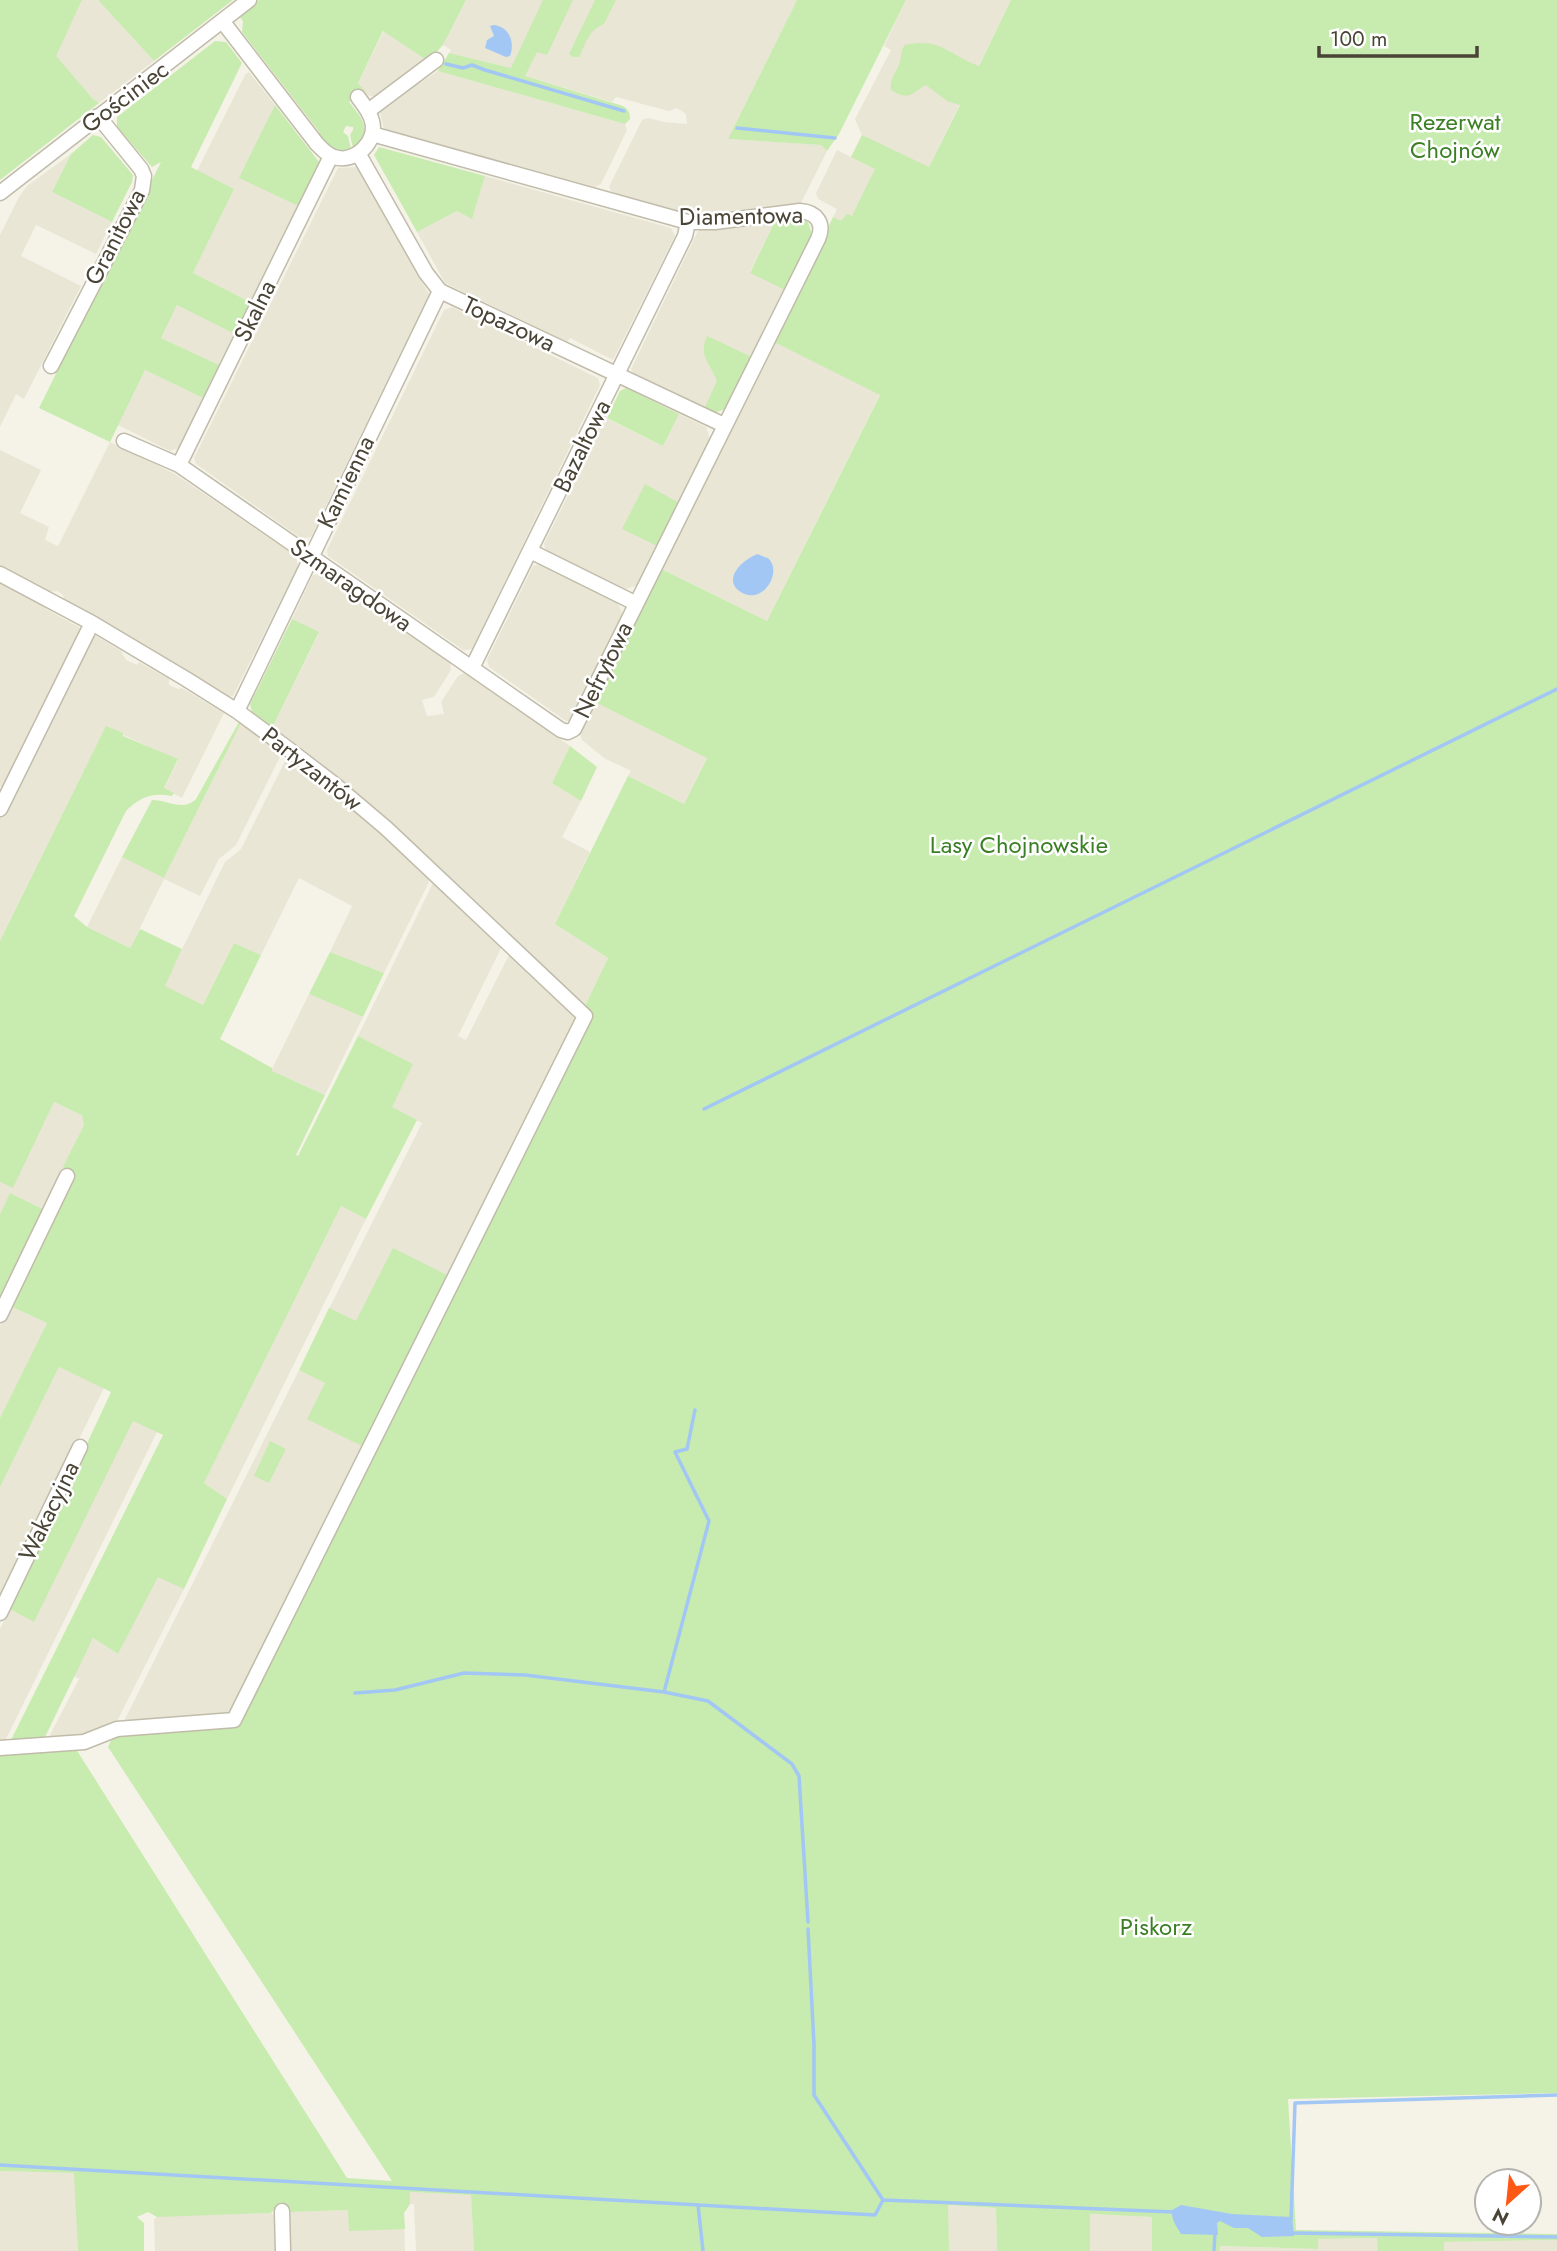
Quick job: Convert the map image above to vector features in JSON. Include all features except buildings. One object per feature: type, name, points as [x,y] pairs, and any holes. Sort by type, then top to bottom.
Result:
[{"type":"street","name":"Gościniec","points":[[0,193],[249,0]]},
{"type":"street","points":[[223,22],[317,144],[331,156],[344,158],[367,146],[373,124],[358,97]]},
{"type":"street","points":[[368,111],[436,60]]},
{"type":"street","name":"Granitowa","points":[[51,366],[142,190],[144,180],[141,169],[98,116]]},
{"type":"street","name":"Diamentowa","points":[[372,134],[688,222],[715,222],[800,211],[816,216],[821,228],[818,239],[635,603]]},
{"type":"street","name":"Topazowa","points":[[358,153],[426,273],[440,291],[724,425]]},
{"type":"street","name":"Skalna","points":[[178,466],[331,156]]},
{"type":"street","name":"Bazaltowa","points":[[472,668],[685,236],[688,222]]},
{"type":"street","name":"Kamienna","points":[[237,711],[440,291]]},
{"type":"street","name":"Szmaragdowa","points":[[124,441],[178,466],[561,730],[568,732],[574,729]]},
{"type":"street","name":"Nefrytowa","points":[[530,551],[635,603],[574,729]]},
{"type":"street","name":"Partyzantów","points":[[0,573],[92,623],[237,711],[334,784],[386,828],[585,1016],[234,1720],[117,1730],[84,1742],[0,1748]]},
{"type":"street","points":[[0,810],[92,623]]},
{"type":"street","points":[[0,1315],[67,1176]]},
{"type":"street","name":"Wakacyjna","points":[[0,1613],[80,1447]]},
{"type":"street","points":[[282,2211],[283,2251]]},
{"type":"shaded area","points":[[82,0],[98,0],[154,61],[99,103],[55,56]]},
{"type":"shaded area","points":[[466,0],[797,0],[728,139],[821,145],[827,151],[801,203],[706,215],[685,213],[612,192],[609,187],[642,120],[648,118],[687,124],[686,114],[677,108],[669,111],[616,97],[612,102],[525,76],[527,72],[449,53],[451,50],[443,45]]},
{"type":"shaded area","points":[[906,0],[1011,0],[929,167],[806,276],[837,209],[818,199],[816,193],[837,150],[851,157],[862,135],[855,119],[891,50],[884,46]]},
{"type":"shaded area","points":[[384,31],[428,61],[379,98],[367,95],[358,83]]},
{"type":"shaded area","points":[[438,71],[625,124],[627,130],[601,184],[595,187],[384,129],[379,109]]},
{"type":"shaded area","points":[[249,72],[275,105],[240,178],[298,206],[250,302],[193,273],[234,189],[197,171],[245,75]]},
{"type":"shaded area","points":[[71,154],[52,192],[112,222],[96,254],[36,225],[21,256],[81,286],[24,399],[16,394],[0,427],[0,235],[27,186]]},
{"type":"shaded area","points":[[357,167],[429,294],[311,537],[302,539],[196,464],[194,458],[338,168]]},
{"type":"shaded area","points":[[485,176],[671,228],[675,236],[613,360],[570,338],[567,342],[445,283],[417,232],[457,211],[472,218]]},
{"type":"shaded area","points":[[775,221],[750,272],[787,291],[728,408],[714,413],[633,374],[631,369],[698,231]]},
{"type":"shaded area","points":[[177,305],[235,334],[219,365],[161,338]]},
{"type":"shaded area","points":[[452,307],[598,378],[600,385],[472,649],[467,650],[463,650],[328,556],[327,550],[444,310]]},
{"type":"shaded area","points":[[772,341],[880,394],[767,621],[659,568]]},
{"type":"shaded area","points":[[145,370],[203,398],[179,448],[170,451],[118,425]]},
{"type":"shaded area","points":[[679,414],[706,427],[711,442],[681,504],[623,529],[659,547],[641,584],[626,589],[546,551],[544,544],[606,418],[663,446]]},
{"type":"shaded area","points":[[110,442],[175,474],[296,556],[298,566],[233,696],[226,697],[65,601],[63,595],[57,591],[46,592],[0,567],[0,450],[41,470],[20,513],[49,527],[45,540],[58,546]]},
{"type":"shaded area","points":[[539,564],[618,603],[624,618],[572,721],[566,721],[489,667],[487,660],[533,566]]},
{"type":"shaded area","points":[[321,574],[450,662],[451,670],[434,697],[422,700],[427,716],[444,714],[441,702],[458,676],[464,673],[570,746],[552,783],[581,801],[562,837],[590,852],[555,924],[608,958],[585,1006],[271,730],[319,633],[292,619],[313,575]]},
{"type":"shaded area","points":[[0,580],[44,603],[46,609],[86,631],[5,789],[0,786]]},
{"type":"shaded area","points":[[91,633],[121,651],[126,660],[137,665],[139,662],[169,679],[169,685],[182,688],[224,713],[182,798],[164,789],[178,760],[106,727],[0,941],[0,816]]},
{"type":"shaded area","points":[[593,701],[707,757],[684,804],[628,776],[631,771],[604,758],[582,740],[579,729]]},
{"type":"shaded area","points":[[241,723],[282,753],[236,845],[219,859],[200,896],[164,879],[130,948],[87,927],[122,857],[164,878]]},
{"type":"shaded area","points":[[287,757],[385,836],[426,873],[429,882],[384,973],[330,952],[352,906],[299,878],[261,955],[234,943],[203,1005],[164,986],[225,862],[241,849]]},
{"type":"shaded area","points":[[434,881],[502,946],[458,1036],[466,1040],[510,953],[579,1018],[451,1277],[393,1249],[356,1322],[329,1309],[422,1123],[391,1107],[412,1064],[358,1036]]},
{"type":"shaded area","points":[[309,994],[363,1017],[325,1095],[271,1071]]},
{"type":"shaded area","points":[[54,1102],[83,1115],[84,1125],[43,1209],[10,1193],[0,1214],[0,1182],[13,1187]]},
{"type":"shaded area","points":[[341,1206],[366,1219],[227,1499],[204,1483]]},
{"type":"shaded area","points":[[10,1306],[47,1323],[0,1418],[0,1326]]},
{"type":"shaded area","points":[[59,1367],[104,1388],[2,1597],[0,1487]]},
{"type":"shaded area","points":[[299,1370],[325,1383],[366,1448],[232,1717],[124,1721]]},
{"type":"shaded area","points":[[133,1420],[157,1432],[5,1741],[0,1743],[0,1629],[10,1609],[34,1621]]},
{"type":"shaded area","points":[[158,1576],[184,1589],[115,1725],[79,1736],[51,1739],[50,1735],[79,1679],[74,1676],[93,1638],[118,1654]]},
{"type":"shaded area","points":[[0,2171],[75,2173],[78,2251],[0,2251]]},
{"type":"shaded area","points":[[409,2192],[471,2195],[474,2251],[416,2251],[414,2204],[410,2204],[404,2213],[405,2251],[287,2251],[286,2219],[291,2212],[348,2210]]},
{"type":"shaded area","points":[[947,2205],[996,2208],[997,2251],[949,2251]]},
{"type":"shaded area","points":[[271,2213],[277,2218],[278,2251],[155,2251],[154,2220],[158,2216]]},
{"type":"shaded area","points":[[1089,2214],[1152,2217],[1152,2251],[1090,2251]]},
{"type":"shaded area","points":[[1378,2238],[1378,2251],[1219,2251],[1219,2246],[1317,2249],[1317,2239]]},
{"type":"shaded area","points":[[1557,2240],[1557,2251],[1444,2251],[1444,2242]]},
{"type":"green space","points":[[0,0],[82,0],[56,56],[99,103],[0,180]]},
{"type":"green space","points":[[98,0],[233,0],[154,61]]},
{"type":"green space","points":[[259,0],[466,0],[443,45],[428,61],[383,31],[358,83],[365,91],[349,102],[362,119],[363,136],[353,148],[350,135],[353,127],[346,126],[343,132],[348,136],[351,149],[341,151],[329,146],[317,135],[320,133],[242,32],[243,21],[239,16]]},
{"type":"green space","points":[[543,0],[573,0],[547,55],[537,52],[525,76],[623,106],[630,117],[625,124],[438,71],[449,53],[511,68]]},
{"type":"green space","points":[[595,0],[616,0],[604,24],[591,33],[579,57],[573,57],[569,54]]},
{"type":"green space","points":[[797,0],[906,0],[839,134],[827,151],[821,145],[728,139]]},
{"type":"green space","name":"Lasy Chojnowskie","points":[[1011,0],[1557,0],[1557,2093],[1288,2099],[1296,2230],[1473,2233],[1473,2237],[1543,2237],[1543,2234],[1557,2234],[1557,2240],[1444,2242],[1444,2251],[1378,2251],[1377,2238],[1318,2239],[1318,2249],[1220,2246],[1219,2251],[1152,2251],[1152,2217],[1090,2214],[1090,2251],[997,2251],[996,2208],[948,2205],[949,2251],[474,2251],[471,2195],[410,2192],[410,2204],[404,2213],[405,2229],[349,2231],[348,2210],[291,2212],[281,2202],[271,2213],[157,2217],[148,2212],[137,2217],[144,2223],[144,2251],[78,2251],[74,2173],[0,2171],[0,1753],[76,1749],[347,2178],[392,2181],[108,1747],[114,1734],[239,1724],[591,1011],[585,1006],[608,958],[555,924],[628,776],[684,804],[707,758],[593,701],[659,568],[767,621],[880,395],[772,341],[833,217],[841,221],[847,214],[852,216],[875,169],[851,157],[862,135],[929,167],[960,105],[947,101],[926,85],[906,96],[891,90],[891,82],[903,47],[917,43],[936,45],[979,66]]},
{"type":"green space","points":[[215,41],[226,42],[242,63],[191,167],[234,189],[193,273],[250,302],[235,334],[177,305],[161,338],[219,365],[203,398],[145,370],[110,442],[39,408],[161,162],[152,167],[117,127],[117,117]]},
{"type":"green space","points":[[275,105],[319,162],[298,206],[239,178]]},
{"type":"green space","points":[[93,135],[101,137],[133,175],[112,222],[52,192],[71,154]]},
{"type":"green space","points":[[379,147],[485,176],[472,219],[457,211],[417,232],[374,155]]},
{"type":"green space","points":[[801,219],[808,222],[813,238],[787,291],[750,273],[775,221]]},
{"type":"green space","points":[[707,336],[754,358],[728,408],[714,413],[704,409],[717,381],[704,354]]},
{"type":"green space","points":[[626,388],[679,414],[663,446],[607,418],[620,391]]},
{"type":"green space","points":[[645,484],[681,504],[659,547],[622,529]]},
{"type":"green space","points":[[292,619],[319,632],[271,730],[253,716],[250,704]]},
{"type":"green space","points":[[239,722],[241,723],[164,878],[122,857],[152,800],[186,805],[196,799]]},
{"type":"green space","points":[[106,726],[178,759],[164,788],[174,793],[172,796],[147,797],[126,811],[74,916],[87,927],[130,948],[140,929],[182,949],[165,986],[203,1005],[234,943],[261,955],[220,1039],[272,1068],[272,1071],[325,1095],[296,1155],[298,1156],[358,1036],[413,1064],[392,1107],[417,1120],[366,1219],[341,1206],[204,1483],[227,1499],[184,1589],[158,1577],[118,1654],[93,1638],[44,1739],[10,1742],[163,1435],[133,1421],[34,1622],[10,1609],[111,1392],[59,1367],[0,1487],[0,1418],[47,1323],[10,1306],[65,1170],[63,1167],[84,1125],[82,1115],[54,1102],[13,1188],[0,1182],[0,941]]},
{"type":"green space","points":[[570,746],[597,767],[581,801],[552,783]]},
{"type":"green space","points":[[330,952],[384,973],[363,1017],[309,994]]},
{"type":"green space","points":[[10,1193],[45,1210],[0,1302],[0,1214]]},
{"type":"green space","points":[[393,1248],[451,1277],[366,1448],[307,1419],[325,1383],[299,1370],[329,1308],[356,1321]]},
{"type":"green space","points":[[270,1441],[286,1449],[269,1483],[254,1476]]},
{"type":"water","points":[[490,26],[504,29],[510,36],[510,56],[506,57],[485,48],[487,40],[494,36]]},
{"type":"water","points":[[758,554],[768,558],[772,564],[772,579],[762,592],[747,595],[734,585],[734,574],[747,559]]},
{"type":"water","points":[[1181,2205],[1232,2214],[1292,2217],[1294,2236],[1262,2237],[1248,2228],[1234,2228],[1220,2221],[1217,2223],[1218,2235],[1181,2234],[1174,2222],[1172,2210]]},
{"type":"waterway","points":[[446,64],[463,68],[472,65],[624,111]]},
{"type":"waterway","points":[[737,128],[835,138]]},
{"type":"waterway","points":[[704,1109],[1557,689]]},
{"type":"waterway","points":[[664,1692],[709,1521],[675,1452],[687,1449],[695,1410]]},
{"type":"waterway","points":[[355,1693],[395,1690],[464,1673],[525,1675],[664,1692],[708,1701],[792,1764],[799,1776],[808,1922]]},
{"type":"waterway","points":[[808,1929],[814,2095],[883,2200]]},
{"type":"waterway","points":[[1291,2220],[1295,2103],[1557,2095]]},
{"type":"waterway","points":[[0,2165],[875,2215],[883,2200],[1174,2212]]},
{"type":"waterway","points":[[698,2205],[703,2251]]},
{"type":"waterway","points":[[1214,2251],[1215,2232]]},
{"type":"waterway","points":[[1291,2233],[1557,2237]]},
{"type":"park label","name":"Rezerwat Chojnów","points":[[1455,136]]},
{"type":"park label","name":"Piskorz","points":[[1156,1927]]}]
